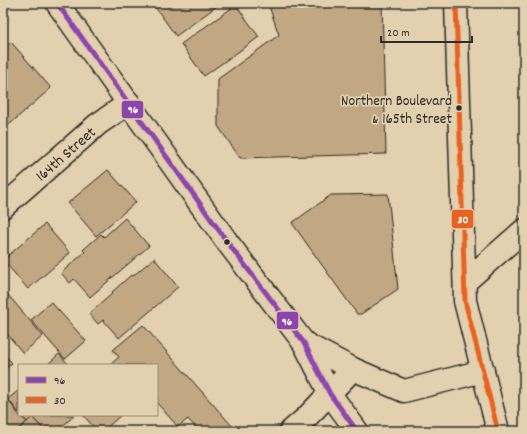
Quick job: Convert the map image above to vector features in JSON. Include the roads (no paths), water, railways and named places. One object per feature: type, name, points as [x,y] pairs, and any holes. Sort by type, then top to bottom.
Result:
[{"type":"street","points":[[57,3],[228,243],[304,343],[330,394],[357,431]]},
{"type":"street","points":[[456,3],[465,291],[498,431]]},
{"type":"street","name":"164th Street","points":[[3,207],[98,124],[129,103]]},
{"type":"street","points":[[465,291],[524,230]]},
{"type":"street","points":[[304,343],[352,369],[404,391],[483,371]]},
{"type":"street","points":[[291,431],[330,394],[352,369]]},
{"type":"place","name":"Northern Boulevard & 165th Street","points":[[459,108]]}]
